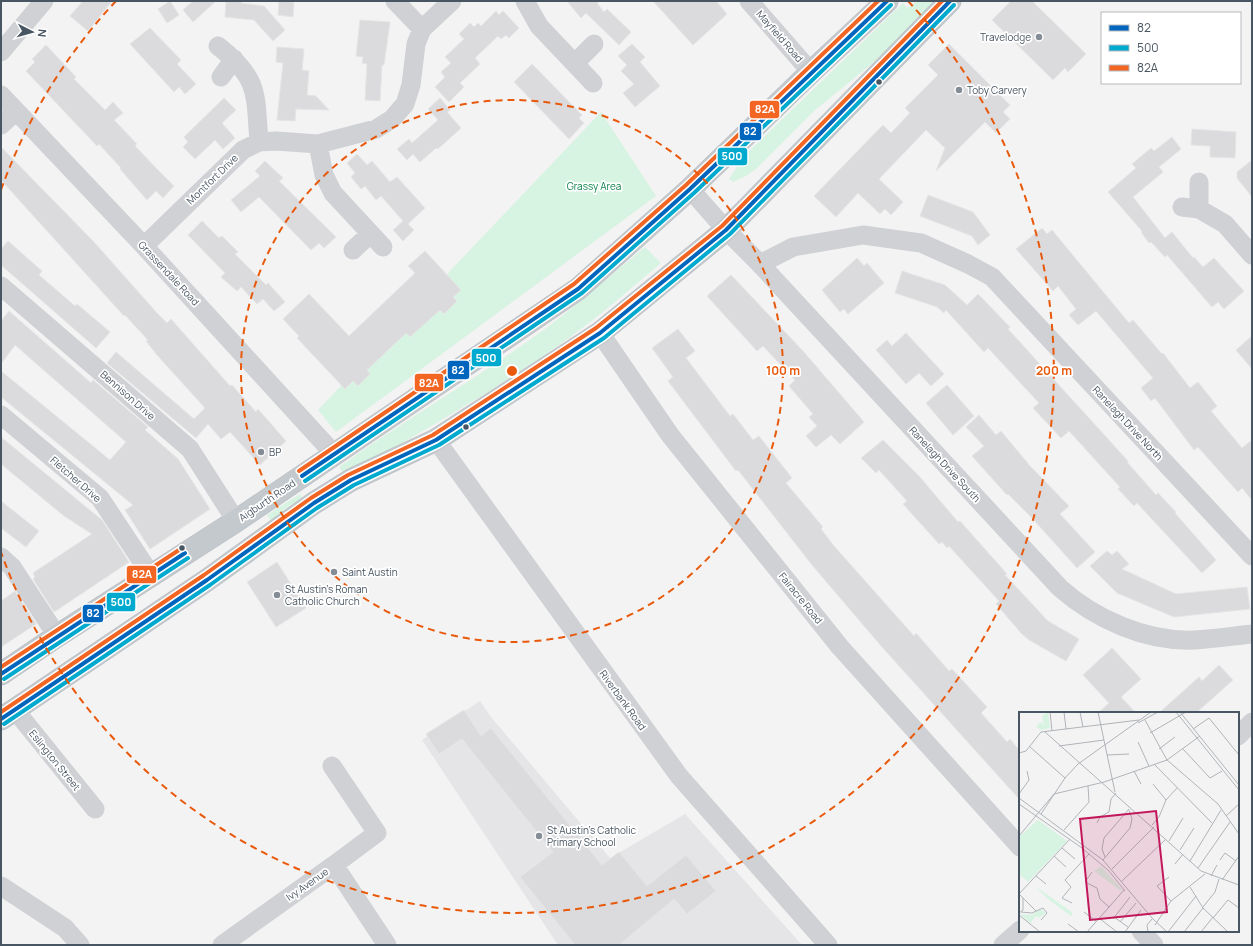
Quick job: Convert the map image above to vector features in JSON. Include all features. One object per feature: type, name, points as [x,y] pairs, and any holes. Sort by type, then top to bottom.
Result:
[{"type":"highway","name":"Aigburth Road","points":[[1,674],[57,636],[236,521],[578,289],[690,189],[887,1]]},
{"type":"highway","points":[[8,714],[207,580],[314,503],[351,480],[436,440],[600,333],[726,230],[950,1]]},
{"type":"street","points":[[1,52],[44,1]]},
{"type":"street","points":[[394,1],[422,30]]},
{"type":"street","name":"Montfort Drive","points":[[144,246],[243,150],[259,142],[276,141],[318,144],[376,129],[392,119],[405,104],[411,85],[416,44],[422,30],[452,1]]},
{"type":"street","points":[[525,1],[539,26],[593,83]]},
{"type":"street","name":"Mayfield Road","points":[[749,1],[811,72]]},
{"type":"street","points":[[574,63],[594,44]]},
{"type":"street","points":[[218,46],[234,59],[247,74],[254,89],[259,142]]},
{"type":"street","points":[[221,78],[234,59]]},
{"type":"street","name":"Grassendale Road","points":[[1,95],[15,112],[144,246],[334,454]]},
{"type":"street","points":[[1,125],[15,112]]},
{"type":"street","points":[[318,144],[324,175],[333,193],[383,248]]},
{"type":"street","points":[[1199,182],[1190,208],[1225,224],[1252,255]]},
{"type":"street","name":"Ranelagh Drive South","points":[[690,189],[726,230],[760,264],[1060,588],[1078,604],[1104,619],[1126,628],[1171,639],[1193,640],[1252,634]]},
{"type":"street","points":[[353,250],[370,234]]},
{"type":"street","name":"Ranelagh Drive North","points":[[760,264],[793,247],[863,235],[921,243],[968,264],[992,277],[1252,556]]},
{"type":"street","name":"Bennison Drive","points":[[2,290],[190,449],[236,521]]},
{"type":"street","name":"Fairacre Road","points":[[600,333],[670,435],[840,647],[1019,845]]},
{"type":"street","name":"Fletcher Drive","points":[[1,414],[100,498],[151,575]]},
{"type":"street","name":"Riverbank Road","points":[[436,440],[679,776],[828,945]]},
{"type":"street","points":[[1,558],[12,567],[57,636]]},
{"type":"street","name":"Eslington Street","points":[[8,714],[95,809]]},
{"type":"street","points":[[1239,735],[1252,722]]},
{"type":"street","points":[[332,766],[377,832],[334,865]]},
{"type":"street","name":"Ivy Avenue","points":[[222,945],[334,865],[386,945]]},
{"type":"street","points":[[1,886],[65,928],[80,945]]},
{"type":"street","points":[[1003,945],[1019,931]]},
{"type":"street","points":[[1142,932],[1154,945]]},
{"type":"shaded area","name":"St Austin's Catholic Primary School","points":[[480,701],[491,717],[610,858],[685,814],[802,945],[558,945],[422,740]]},
{"type":"green space","points":[[917,1],[938,1],[873,63],[814,111],[756,169],[733,182],[729,179],[744,156],[903,3],[907,8]]},
{"type":"green space","name":"Grassy Area","points":[[601,112],[656,196],[336,432],[318,410]]},
{"type":"green space","points":[[645,247],[661,263],[585,326],[507,380],[427,429],[345,475],[339,467],[549,326]]},
{"type":"green space","points":[[300,494],[304,501],[294,507],[292,504],[283,510],[284,513],[271,521],[267,515]]},
{"type":"building","points":[[83,1],[112,1],[88,31],[70,16]]},
{"type":"building","points":[[170,1],[179,15],[167,23],[158,9]]},
{"type":"building","points":[[193,1],[216,1],[193,22],[183,10]]},
{"type":"building","points":[[226,1],[242,1],[241,3],[264,6],[285,30],[273,41],[254,20],[225,17]]},
{"type":"building","points":[[279,1],[294,2],[293,17],[278,15]]},
{"type":"building","points":[[567,1],[600,1],[597,3],[604,12],[607,9],[631,32],[619,45],[586,13],[581,18]]},
{"type":"building","points":[[653,1],[716,1],[727,14],[693,45]]},
{"type":"building","name":"Travelodge","points":[[1011,1],[1032,1],[1086,54],[1068,72],[1065,68],[1053,80],[992,20]]},
{"type":"building","points":[[496,11],[499,15],[503,11],[519,28],[509,38],[506,35],[501,39],[498,36],[475,58],[480,64],[460,83],[464,87],[449,102],[435,87],[445,77],[441,72],[451,63],[445,57],[464,39],[459,34],[470,23],[474,27],[478,23],[481,26]]},
{"type":"building","points":[[360,20],[390,22],[384,65],[382,65],[380,101],[365,100],[367,64],[362,63],[363,57],[356,56]]},
{"type":"building","points":[[150,28],[181,60],[177,64],[196,84],[185,94],[179,87],[174,92],[130,44]]},
{"type":"building","points":[[632,44],[645,57],[640,62],[660,86],[635,107],[623,93],[634,84],[621,71],[627,65],[618,56]]},
{"type":"building","points":[[949,44],[1010,105],[1003,112],[1010,119],[996,133],[985,122],[936,171],[945,148],[926,130],[879,179],[903,202],[891,215],[885,209],[880,214],[858,193],[836,217],[814,196],[883,125],[891,133],[910,113],[905,108],[938,75],[928,65]]},
{"type":"building","points":[[46,45],[76,77],[74,79],[105,110],[113,102],[123,113],[114,120],[137,144],[135,146],[174,186],[163,198],[156,191],[147,200],[99,144],[97,146],[26,71],[35,62],[32,59]]},
{"type":"building","points":[[277,47],[304,49],[302,70],[309,71],[307,95],[316,96],[329,110],[296,109],[295,121],[277,120],[283,63],[276,62]]},
{"type":"building","points":[[532,64],[582,115],[579,118],[584,123],[569,139],[514,82]]},
{"type":"building","points":[[224,98],[236,110],[222,123],[235,138],[223,149],[215,140],[195,159],[183,147],[188,142],[184,137]]},
{"type":"building","points":[[440,98],[450,110],[447,112],[461,128],[438,149],[436,148],[420,162],[413,154],[407,160],[397,149],[409,139],[412,143],[438,120],[428,109]]},
{"type":"building","points":[[1192,129],[1236,132],[1235,158],[1210,157],[1210,146],[1191,145]]},
{"type":"building","points":[[1172,137],[1181,149],[1159,167],[1163,172],[1133,197],[1165,238],[1172,232],[1193,258],[1194,257],[1203,267],[1214,258],[1244,291],[1224,309],[1218,302],[1212,307],[1167,255],[1165,257],[1151,242],[1149,243],[1141,232],[1142,231],[1108,192],[1136,168],[1132,164],[1151,148],[1154,151]]},
{"type":"building","points":[[1,147],[94,242],[157,313],[167,323],[171,319],[230,386],[232,385],[256,412],[258,409],[286,441],[260,465],[230,432],[221,439],[208,424],[196,438],[107,363],[116,352],[194,419],[205,408],[157,355],[146,341],[148,340],[125,315],[124,316],[1,180]]},
{"type":"building","points":[[357,154],[367,165],[372,161],[390,182],[397,177],[425,208],[408,224],[414,230],[403,241],[393,230],[403,221],[381,196],[376,200],[365,186],[361,189],[351,177],[355,173],[347,163]]},
{"type":"building","points":[[1252,160],[1252,197],[1237,178],[1237,172]]},
{"type":"building","points":[[265,161],[283,178],[279,181],[336,237],[324,248],[319,243],[311,250],[259,197],[241,212],[231,200],[260,176],[255,171]]},
{"type":"building","points":[[928,195],[973,212],[990,235],[978,245],[972,236],[920,216]]},
{"type":"building","points":[[202,221],[219,238],[222,236],[238,252],[235,254],[266,285],[268,283],[285,302],[274,311],[263,299],[257,304],[241,287],[237,291],[221,277],[225,273],[188,235]]},
{"type":"building","points":[[1042,228],[1047,234],[1052,230],[1129,323],[1133,320],[1162,354],[1163,353],[1190,388],[1198,382],[1217,406],[1211,411],[1242,448],[1252,440],[1252,500],[1242,488],[1238,492],[1198,447],[1194,450],[1155,398],[1151,401],[1141,388],[1153,378],[1096,311],[1078,325],[1069,315],[1076,309],[1058,286],[1053,291],[1016,249]]},
{"type":"building","points":[[8,241],[42,271],[39,275],[75,306],[77,304],[110,332],[96,348],[1,265],[1,249]]},
{"type":"building","points":[[425,251],[461,290],[453,297],[457,301],[444,314],[440,310],[410,337],[406,333],[367,370],[370,374],[358,386],[353,381],[345,389],[297,338],[299,336],[283,319],[309,294],[349,336],[415,273],[408,266]]},
{"type":"building","points":[[857,258],[864,266],[867,263],[884,283],[848,314],[844,309],[840,312],[822,290]]},
{"type":"building","points":[[902,271],[945,285],[967,305],[978,294],[1010,327],[1008,329],[1128,461],[1127,462],[1156,495],[1158,493],[1176,512],[1175,513],[1216,560],[1202,573],[1137,503],[1134,506],[1118,489],[1120,487],[1069,431],[1061,438],[1033,408],[1039,403],[988,348],[984,352],[946,310],[944,313],[937,307],[895,293]]},
{"type":"building","points":[[731,275],[803,351],[864,422],[840,444],[831,435],[816,447],[806,436],[817,426],[809,417],[813,414],[789,386],[795,380],[763,346],[757,351],[707,296]]},
{"type":"building","points":[[9,311],[91,383],[93,380],[148,427],[145,430],[178,459],[210,509],[150,549],[125,510],[133,505],[1,397],[1,371],[110,460],[126,442],[15,345],[1,364],[1,321]]},
{"type":"building","points":[[678,329],[695,351],[686,358],[730,416],[733,414],[753,440],[759,436],[792,478],[786,483],[823,527],[821,529],[834,546],[914,636],[916,633],[949,671],[952,669],[987,707],[981,713],[1007,742],[1010,739],[1019,750],[1019,799],[882,647],[812,565],[738,470],[736,471],[668,381],[673,377],[652,348]]},
{"type":"building","points":[[906,333],[944,374],[931,386],[919,373],[906,384],[876,350],[887,340],[892,346]]},
{"type":"building","points":[[1252,336],[1252,369],[1236,350]]},
{"type":"building","points":[[947,385],[974,416],[953,435],[926,403]]},
{"type":"building","points":[[979,415],[996,435],[1001,431],[1030,466],[1069,506],[1060,514],[1095,552],[1077,568],[1032,518],[1008,494],[1007,495],[972,456],[984,446],[966,427]]},
{"type":"building","points":[[1,437],[102,520],[129,562],[54,612],[33,579],[35,577],[33,573],[92,534],[64,516],[1,464]]},
{"type":"building","points":[[883,440],[919,476],[958,522],[960,521],[1007,574],[1005,575],[1048,621],[1079,639],[1066,661],[1029,640],[1021,633],[996,604],[999,601],[949,546],[947,548],[942,542],[939,544],[903,504],[907,501],[879,470],[876,473],[861,458]]},
{"type":"building","points":[[1,501],[39,531],[26,547],[1,528]]},
{"type":"building","points":[[1107,551],[1112,555],[1117,551],[1129,564],[1122,569],[1176,594],[1247,587],[1250,609],[1174,617],[1117,593],[1090,566]]},
{"type":"building","name":"St Austin's Roman Catholic Church","points":[[277,562],[306,608],[276,627],[247,582]]},
{"type":"building","points":[[15,591],[36,624],[1,647],[1,601]]},
{"type":"building","points":[[1112,648],[1141,679],[1121,697],[1135,712],[1099,712],[1109,703],[1083,675]]},
{"type":"building","points":[[1219,665],[1233,680],[1197,712],[1160,712],[1199,677],[1202,681]]},
{"type":"building","points":[[464,710],[481,736],[491,728],[602,865],[619,852],[647,886],[686,855],[716,891],[687,914],[674,899],[619,945],[575,945],[520,877],[553,852],[462,739],[439,754],[426,734]]},
{"type":"transit line","name":"82A","points":[[299,471],[574,284],[686,185],[878,1]]},
{"type":"transit line","name":"82","points":[[302,476],[578,289],[690,189],[887,1]]},
{"type":"transit line","name":"82A","points":[[1,712],[204,575],[311,498],[348,475],[433,435],[596,328],[722,226],[942,1]]},
{"type":"transit line","name":"82","points":[[1,719],[207,580],[314,503],[351,480],[436,440],[600,333],[726,230],[950,1]]},
{"type":"transit line","name":"500","points":[[305,481],[582,293],[694,193],[891,5]]},
{"type":"transit line","name":"500","points":[[4,724],[210,585],[317,508],[354,485],[439,445],[604,338],[730,234],[954,5]]},
{"type":"transit line","name":"82A","points":[[1,667],[182,548]]},
{"type":"transit line","name":"82","points":[[1,674],[185,553]]},
{"type":"transit line","name":"500","points":[[4,679],[188,558]]},
{"type":"place","name":"Travelodge","points":[[1039,37]]},
{"type":"place","name":"Toby Carvery","points":[[959,90]]},
{"type":"place","name":"BP","points":[[261,452]]},
{"type":"place","name":"Saint Austin","points":[[334,572]]},
{"type":"place","name":"St Austin's Roman Catholic Church","points":[[277,595]]},
{"type":"place","name":"St Austin's Catholic Primary School","points":[[539,836]]}]
